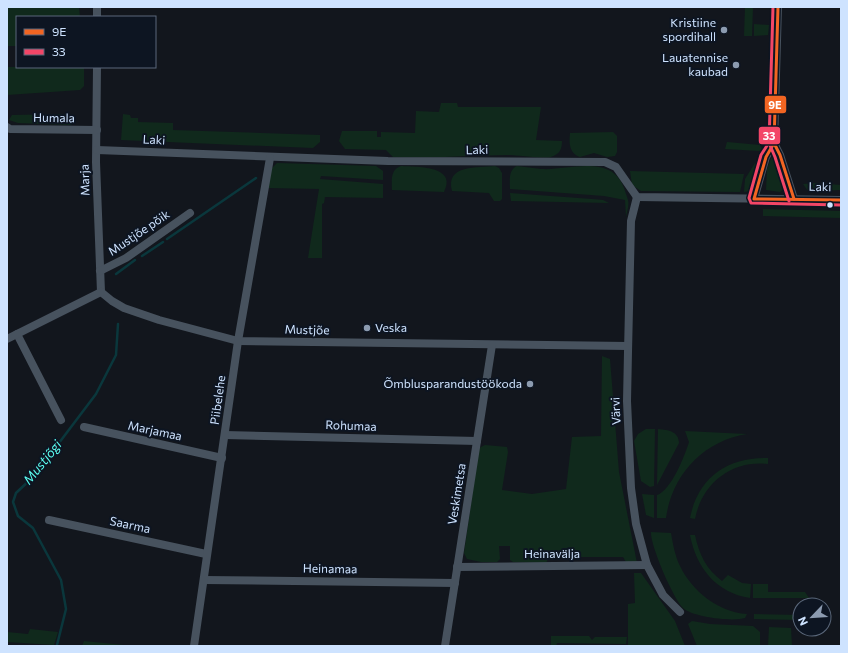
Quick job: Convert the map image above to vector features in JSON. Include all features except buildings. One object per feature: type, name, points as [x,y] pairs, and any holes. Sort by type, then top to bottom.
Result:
[{"type":"street","points":[[754,199],[766,157],[774,143],[778,7]]},
{"type":"street","name":"Marja","points":[[97,68],[97,150],[101,292]]},
{"type":"street","name":"Humala","points":[[8,129],[97,130]]},
{"type":"street","points":[[774,143],[780,155],[794,199]]},
{"type":"street","name":"Laki","points":[[97,150],[270,158],[411,162],[605,162],[616,167],[637,197],[841,200]]},
{"type":"street","name":"Piibelehe","points":[[194,646],[204,580],[206,554],[222,458],[238,341],[270,158]]},
{"type":"street","name":"Värvi","points":[[637,197],[631,221],[628,346],[627,401],[631,488],[636,524],[647,565],[663,595],[680,612]]},
{"type":"street","name":"Mustjõe põik","points":[[100,271],[126,258],[190,212]]},
{"type":"street","points":[[7,339],[101,292]]},
{"type":"street","name":"Mustjõe","points":[[101,292],[124,308],[152,318],[238,341],[628,346]]},
{"type":"street","points":[[17,334],[61,420]]},
{"type":"street","name":"Veskimetsa","points":[[445,646],[492,345]]},
{"type":"street","name":"Marjamaa","points":[[84,428],[222,458]]},
{"type":"street","name":"Rohumaa","points":[[225,435],[477,441]]},
{"type":"street","name":"Saarma","points":[[49,520],[206,554]]},
{"type":"street","name":"Heinavälja","points":[[457,567],[647,565]]},
{"type":"street","name":"Heinamaa","points":[[204,580],[455,583]]},
{"type":"green space","points":[[79,7],[80,16],[16,16],[16,46],[7,46],[7,8]]},
{"type":"green space","points":[[745,7],[753,7],[752,36],[744,36]]},
{"type":"green space","points":[[754,24],[769,25],[768,35],[754,36]]},
{"type":"green space","points":[[7,67],[84,68],[84,86],[80,90],[7,95]]},
{"type":"green space","points":[[767,95],[772,97],[770,138],[768,137]]},
{"type":"green space","points":[[441,103],[457,103],[458,107],[541,107],[536,140],[562,141],[561,149],[557,154],[551,157],[508,155],[422,158],[393,157],[386,150],[345,149],[339,141],[342,131],[377,131],[377,137],[381,137],[381,132],[415,133],[416,111],[439,112]]},
{"type":"green space","points":[[64,114],[72,116],[73,123],[71,125],[18,123],[9,120],[12,115]]},
{"type":"green space","points":[[123,114],[130,115],[131,118],[138,118],[138,122],[173,123],[173,130],[320,135],[320,142],[313,148],[121,140]]},
{"type":"green space","points":[[613,132],[617,136],[617,152],[615,156],[607,157],[594,153],[580,157],[574,153],[570,147],[570,133]]},
{"type":"green space","points":[[727,142],[760,145],[762,149],[759,151],[725,149]]},
{"type":"green space","points":[[771,158],[775,158],[785,183],[784,189],[780,192],[766,190],[767,169]]},
{"type":"green space","points":[[277,163],[376,166],[383,171],[383,180],[321,176],[320,179],[383,184],[383,198],[325,197],[324,203],[322,204],[322,258],[308,258],[319,189],[268,188],[271,169]]},
{"type":"green space","points":[[755,163],[761,164],[752,188],[750,191],[744,192],[745,179]]},
{"type":"green space","points":[[401,166],[433,169],[440,172],[445,177],[447,183],[444,192],[392,190],[393,173]]},
{"type":"green space","points":[[495,166],[499,168],[502,173],[502,199],[500,201],[494,201],[489,193],[452,191],[451,182],[453,176],[458,172],[464,169]]},
{"type":"green space","points":[[517,166],[552,169],[588,166],[599,167],[609,171],[618,177],[624,188],[628,202],[626,217],[625,200],[604,196],[510,189],[511,173]]},
{"type":"green space","points":[[630,171],[744,174],[740,192],[641,191],[632,185]]},
{"type":"green space","points":[[815,183],[841,185],[841,190],[817,192],[808,191],[803,184]]},
{"type":"green space","points":[[510,193],[603,200],[609,203],[511,201]]},
{"type":"green space","points":[[763,209],[841,211],[841,218],[763,216]]},
{"type":"green space","points":[[602,356],[610,359],[619,472],[637,563],[626,562],[623,557],[549,557],[546,563],[513,562],[510,560],[510,546],[499,546],[500,559],[497,562],[481,562],[467,559],[464,553],[479,448],[485,445],[507,447],[508,452],[502,490],[532,494],[566,489],[572,437],[601,436]]},
{"type":"green space","points":[[646,429],[655,429],[654,486],[650,487],[641,481],[634,441],[638,434]]},
{"type":"green space","points":[[658,429],[675,434],[679,443],[657,485]]},
{"type":"green space","points":[[685,431],[747,434],[731,438],[717,444],[692,462],[675,488],[669,502],[666,518],[657,518],[657,495],[667,487],[677,472],[689,442]]},
{"type":"green space","points":[[768,458],[768,464],[742,466],[721,476],[704,495],[695,519],[690,518],[700,491],[717,472],[740,461]]},
{"type":"green space","points":[[642,494],[654,495],[654,518],[646,515]]},
{"type":"green space","points":[[651,532],[671,533],[678,562],[691,584],[716,605],[747,614],[745,618],[713,618],[695,614],[683,608],[674,594],[663,571],[654,548]]},
{"type":"green space","points":[[690,535],[695,535],[704,561],[722,581],[728,575],[742,583],[751,584],[750,598],[727,591],[710,577],[697,558]]},
{"type":"green space","points":[[634,573],[641,573],[675,621],[685,646],[628,646],[628,604],[635,603]]},
{"type":"green space","points":[[753,584],[768,584],[768,592],[805,592],[808,597],[792,598],[753,598]]},
{"type":"green space","points":[[754,614],[792,615],[792,620],[754,619]]},
{"type":"green space","points":[[692,621],[710,624],[753,626],[760,632],[760,646],[697,646],[688,624]]},
{"type":"green space","points":[[769,627],[791,628],[792,646],[768,646]]},
{"type":"green space","points":[[30,629],[58,632],[54,645],[7,642],[7,632],[28,634]]},
{"type":"green space","points":[[551,636],[589,636],[592,640],[595,637],[627,637],[626,644],[557,643],[556,646],[551,646]]},
{"type":"green space","points":[[84,641],[134,646],[82,646]]},
{"type":"waterway","points":[[167,239],[256,178]]},
{"type":"waterway","points":[[142,256],[163,242]]},
{"type":"waterway","points":[[116,274],[135,260]]},
{"type":"waterway","name":"Mustjõgi","points":[[57,645],[66,609],[61,580],[33,528],[18,516],[13,502],[16,493],[34,476],[96,394],[116,355],[118,324]]},
{"type":"transit line","name":"33","points":[[773,7],[769,143],[789,201]]},
{"type":"transit line","name":"9E","points":[[778,7],[774,143],[780,155],[794,199]]},
{"type":"transit line","name":"33","points":[[770,141],[761,155],[749,198],[751,203],[841,205]]},
{"type":"transit line","name":"9E","points":[[774,143],[766,157],[754,199],[841,200]]},
{"type":"place","name":"Kristiine spordihall","points":[[724,30]]},
{"type":"place","name":"Lauatennise kaubad","points":[[736,65]]},
{"type":"place","name":"Veska","points":[[367,328]]},
{"type":"place","name":"Õmblusparandustöökoda","points":[[530,384]]}]
